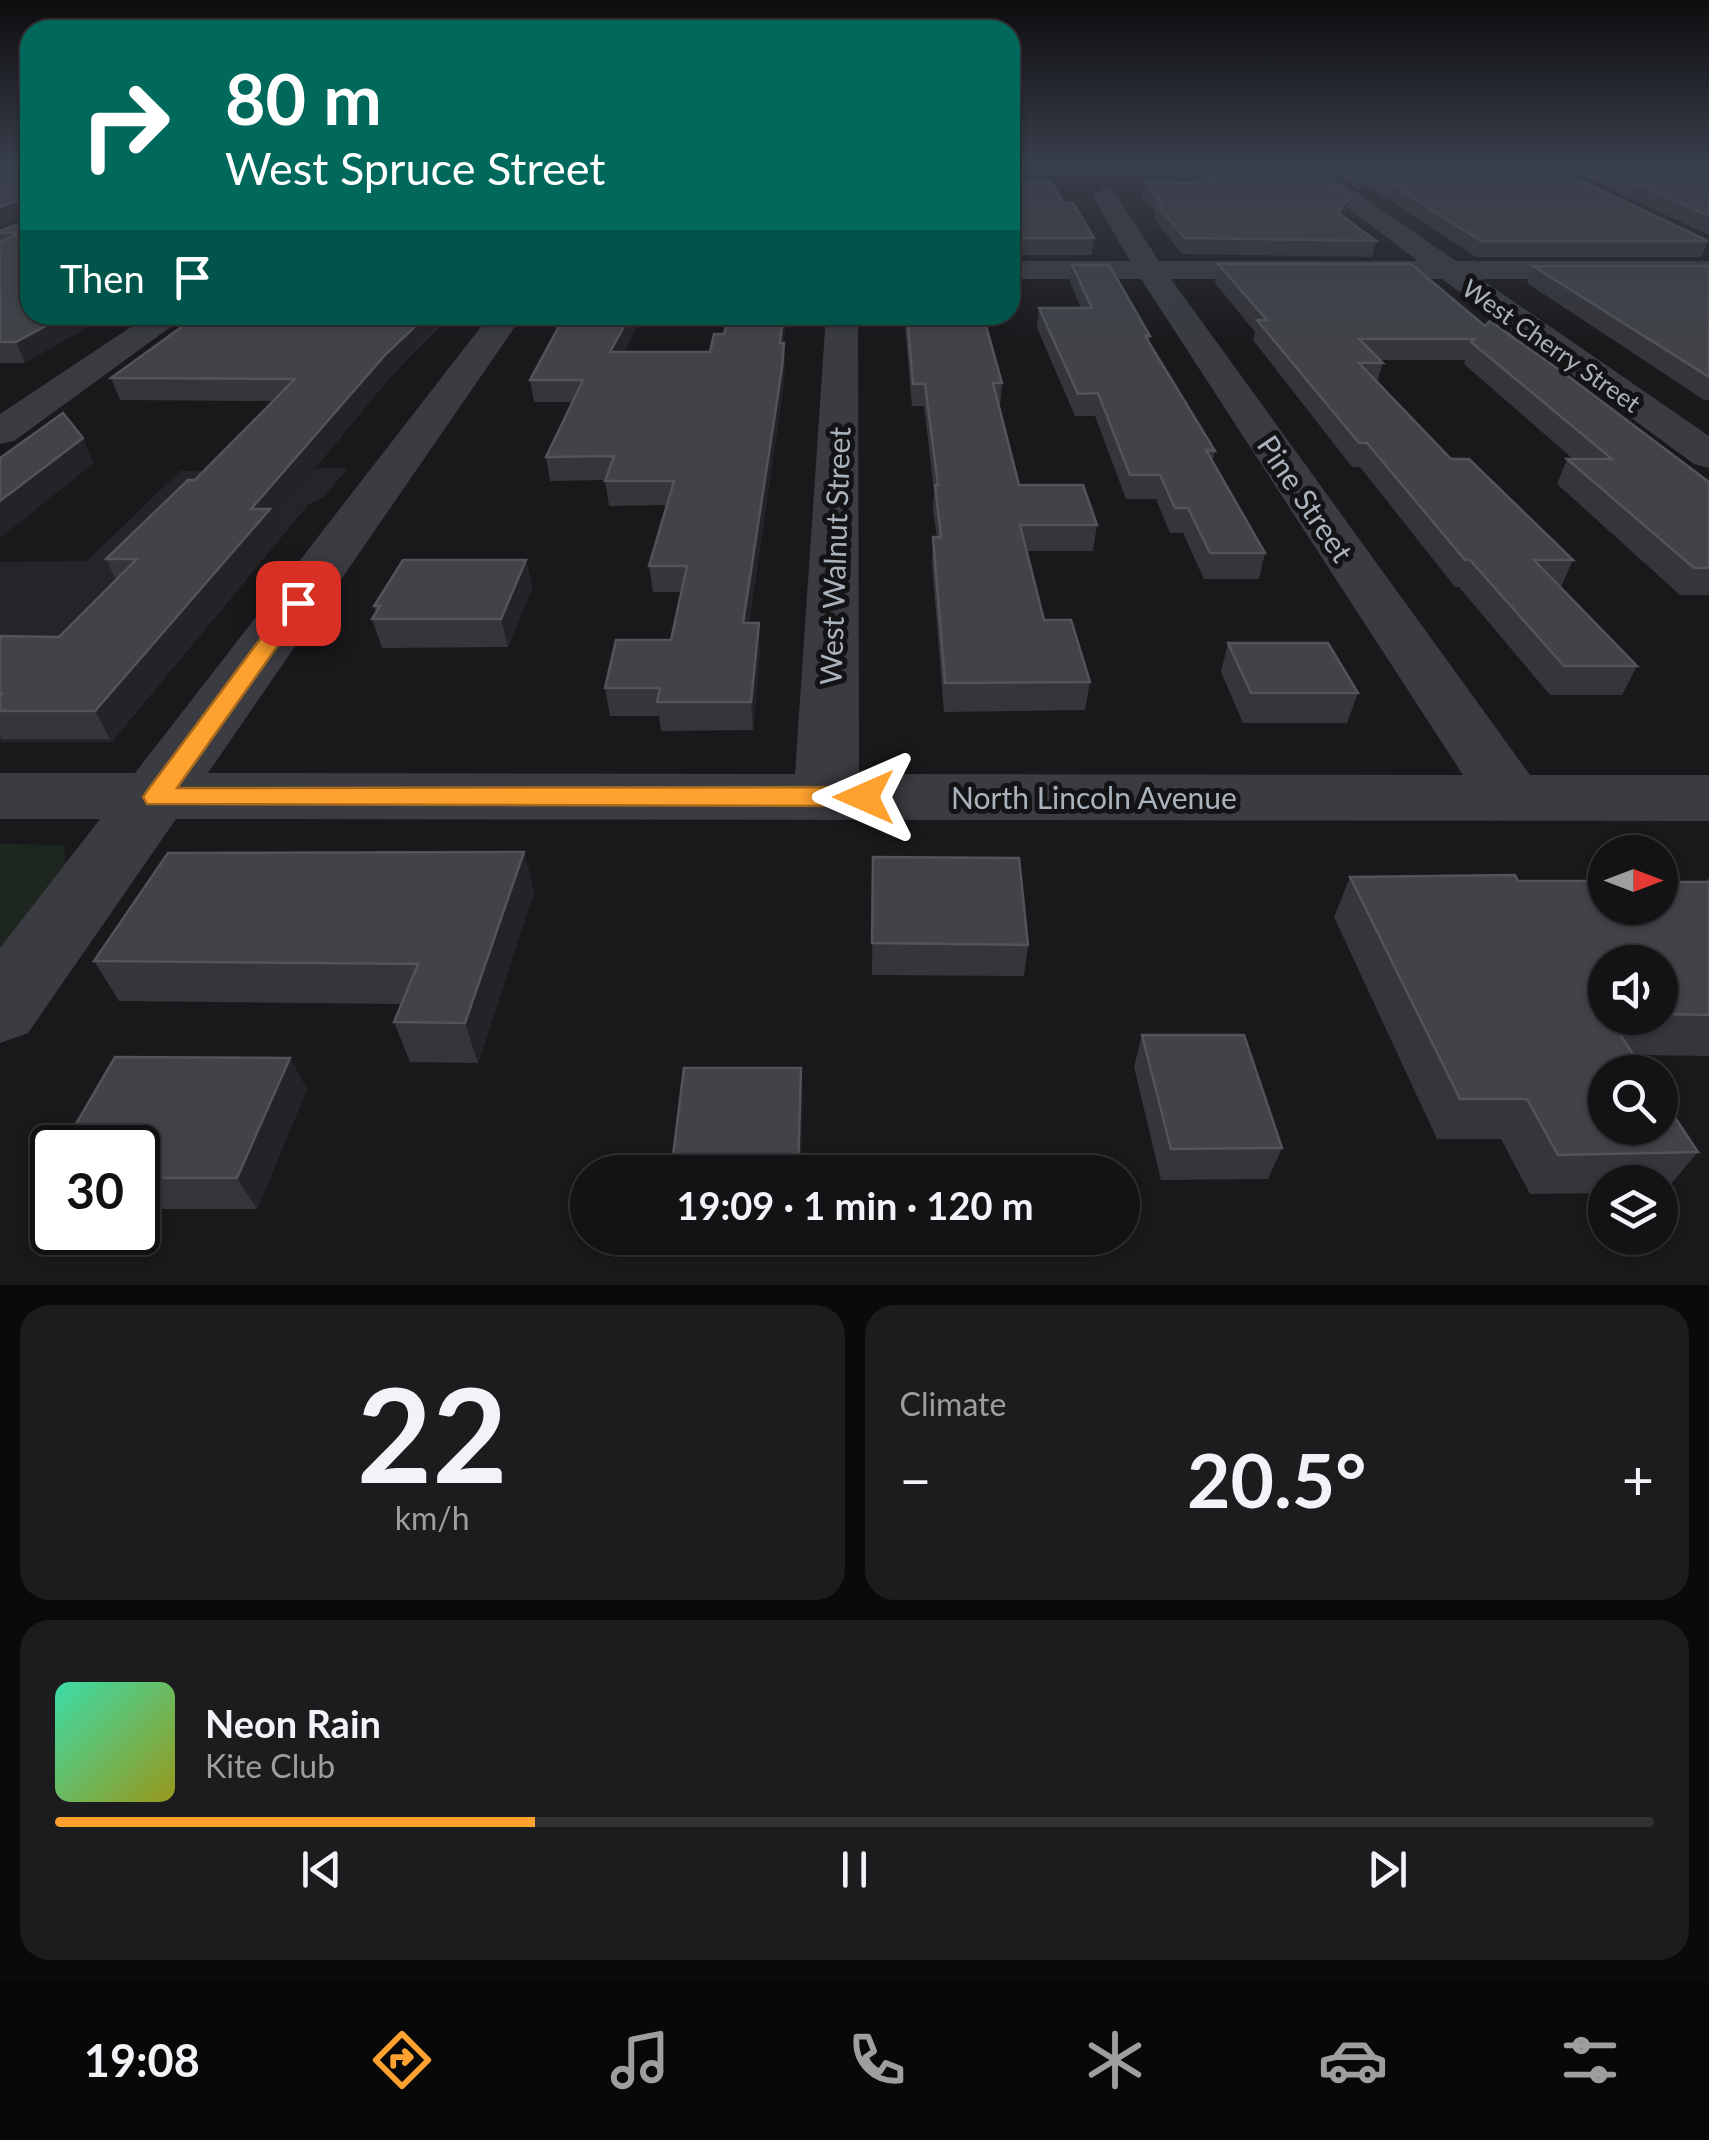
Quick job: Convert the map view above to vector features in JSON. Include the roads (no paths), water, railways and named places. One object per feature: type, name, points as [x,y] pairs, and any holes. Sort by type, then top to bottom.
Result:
[{"type":"street","name":"Pine Street","points":[[1121,223],[1512,798]]},
{"type":"street","name":"West Cherry Street","points":[[1381,223],[1709,455]]},
{"type":"street","points":[[1020,270],[1709,270]]},
{"type":"street","points":[[0,432],[156,325]]},
{"type":"street","points":[[0,1008],[500,325]]},
{"type":"street","name":"West Walnut Street","points":[[826,797],[842,325]]},
{"type":"street","name":"North Lincoln Avenue","points":[[0,796],[1709,798]]}]
